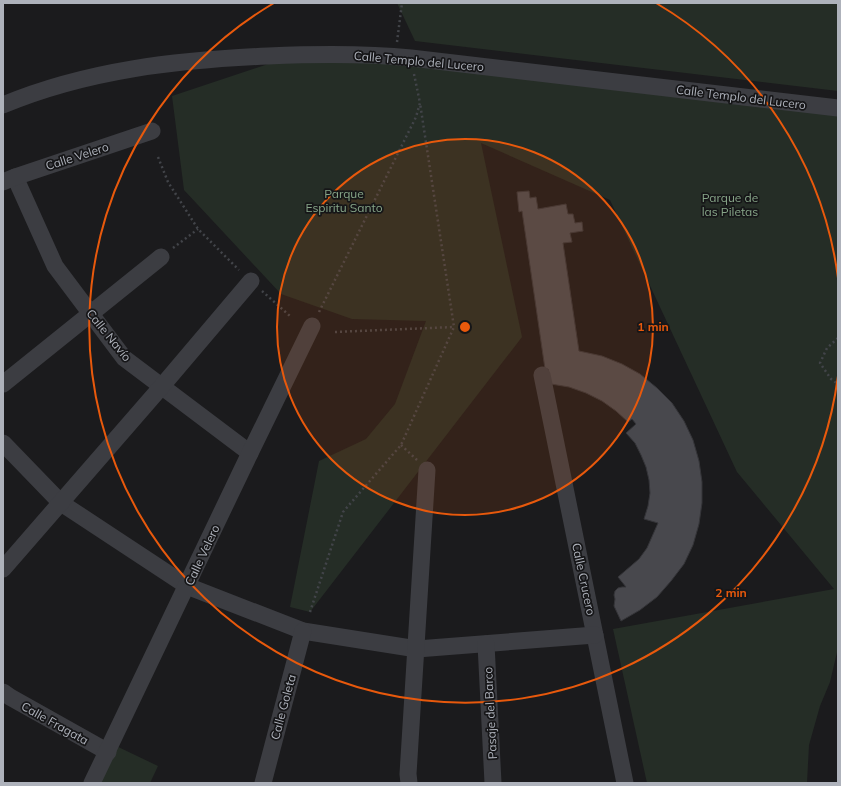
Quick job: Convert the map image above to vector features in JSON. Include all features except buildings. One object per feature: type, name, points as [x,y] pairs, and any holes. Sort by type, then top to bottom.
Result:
[{"type":"street","name":"Calle Templo del Lucero","points":[[3,105],[60,85],[136,67],[203,60],[280,55],[350,55],[403,57],[838,108]]},
{"type":"street","name":"Calle Velero","points":[[9,180],[152,131]]},
{"type":"street","name":"Calle Navío","points":[[9,180],[55,266],[124,358],[250,453]]},
{"type":"street","points":[[3,384],[161,257]]},
{"type":"street","points":[[3,569],[251,281]]},
{"type":"street","name":"Calle Velero","points":[[92,783],[312,326]]},
{"type":"street","name":"Calle Crucero","points":[[542,375],[625,783]]},
{"type":"street","points":[[3,443],[60,503],[187,586],[303,631],[417,649],[595,635]]},
{"type":"street","points":[[409,783],[408,774],[428,470]]},
{"type":"street","name":"Calle Goleta","points":[[263,783],[303,631]]},
{"type":"street","name":"Pasaje del Barco","points":[[486,644],[493,783]]},
{"type":"street","name":"Calle Fragata","points":[[3,692],[10,698],[108,752]]},
{"type":"path","points":[[310,612],[342,512],[401,445],[454,327],[420,103],[403,57],[402,3]]},
{"type":"path","points":[[312,326],[416,117],[420,103]]},
{"type":"path","points":[[158,156],[168,182],[198,229],[251,281],[290,316]]},
{"type":"path","points":[[161,257],[198,229]]},
{"type":"path","points":[[335,332],[454,327]]},
{"type":"path","points":[[838,338],[827,348],[820,363],[831,379],[838,384]]},
{"type":"path","points":[[401,445],[428,470]]},
{"type":"green space","points":[[397,3],[838,3],[838,91],[415,41]]},
{"type":"green space","points":[[295,55],[838,108],[838,648],[830,682],[820,706],[809,745],[807,783],[647,783],[613,629],[834,589],[737,472],[610,200],[481,143],[522,337],[310,612],[290,607],[319,461],[366,439],[395,404],[426,321],[352,319],[281,294],[184,190],[172,96]]},
{"type":"green space","points":[[112,744],[158,766],[150,783],[92,783]]},
{"type":"park label","name":"Parque Espiritu Santo","points":[[344,200]]},
{"type":"park label","name":"Parque de las Piletas","points":[[730,204]]}]
